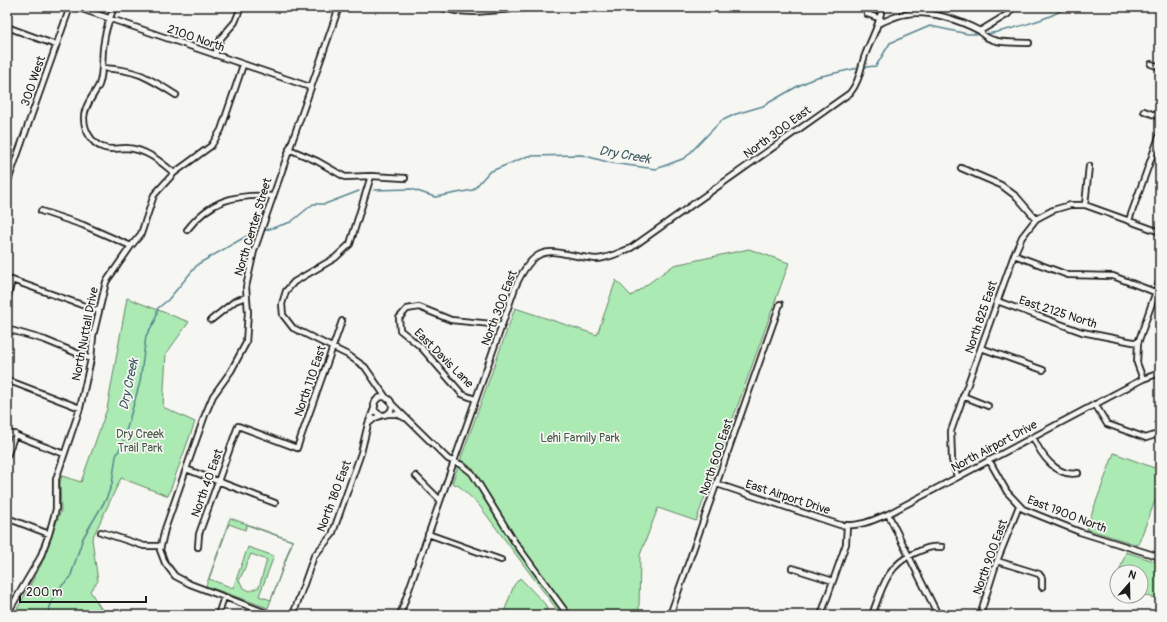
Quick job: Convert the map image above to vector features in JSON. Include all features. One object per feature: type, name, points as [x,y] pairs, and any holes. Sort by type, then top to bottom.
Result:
[{"type":"street","name":"300 West","points":[[7,184],[70,7]]},
{"type":"street","name":"2100 North","points":[[76,7],[310,87]]},
{"type":"street","points":[[114,7],[104,41],[102,60],[103,68],[99,84],[86,108],[84,117],[85,127],[96,144],[103,148],[138,150],[159,160],[174,173]]},
{"type":"street","points":[[214,55],[221,38],[236,22],[241,7]]},
{"type":"street","name":"North Center Street","points":[[160,546],[213,396],[231,372],[246,343],[248,312],[246,287],[252,258],[272,196],[339,7]]},
{"type":"street","points":[[439,7],[456,12],[541,7]]},
{"type":"street","points":[[865,7],[867,14],[880,21],[905,14],[922,13],[956,21],[980,31],[986,38],[992,40],[1029,43]]},
{"type":"street","points":[[880,21],[882,7]]},
{"type":"street","points":[[980,31],[1008,14],[1012,7]]},
{"type":"street","name":"North 300 East","points":[[400,615],[453,461],[519,279],[535,257],[548,252],[560,252],[597,259],[608,257],[631,248],[850,93],[857,83],[864,57],[880,21]]},
{"type":"street","points":[[7,27],[56,45]]},
{"type":"street","points":[[1151,64],[1160,66]]},
{"type":"street","name":"North Nuttall Drive","points":[[7,614],[40,558],[49,534],[56,509],[56,478],[80,408],[91,359],[93,336],[98,311],[106,282],[131,246],[142,234],[154,195],[174,173],[211,146],[221,130],[243,65]]},
{"type":"street","points":[[103,68],[125,69],[138,73],[176,94]]},
{"type":"street","points":[[1144,111],[1160,117]]},
{"type":"street","points":[[1130,220],[1160,134]]},
{"type":"street","points":[[289,149],[317,161],[345,177],[371,176],[405,178]]},
{"type":"street","points":[[1089,166],[1085,205],[1160,232]]},
{"type":"street","points":[[961,168],[1001,185],[1017,197],[1036,219]]},
{"type":"street","points":[[371,176],[350,244],[344,251],[294,282],[286,290],[282,304],[283,316],[293,328],[348,355],[365,367],[389,401],[405,418],[448,459],[462,465],[472,473],[514,541],[568,615]]},
{"type":"street","points":[[187,230],[197,217],[213,206],[226,200],[239,196],[272,196]]},
{"type":"street","name":"North 825 East","points":[[958,476],[952,460],[951,431],[1022,237],[1036,219],[1053,210],[1070,205],[1085,205]]},
{"type":"street","points":[[42,211],[83,225],[131,246]]},
{"type":"street","points":[[1014,256],[1068,275],[1105,275],[1158,293]]},
{"type":"street","points":[[7,300],[12,280],[98,311]]},
{"type":"street","points":[[1160,280],[1158,293],[1138,343],[1137,363],[1143,379],[1160,373]]},
{"type":"street","points":[[210,320],[235,301],[246,297]]},
{"type":"street","name":"East 2125 North","points":[[997,302],[1082,332],[1138,343]]},
{"type":"street","name":"North 600 East","points":[[670,615],[718,484],[780,304]]},
{"type":"street","name":"East Davis Lane","points":[[475,399],[462,394],[421,347],[400,330],[400,318],[407,309],[419,307],[451,320],[502,325]]},
{"type":"street","name":"North 110 East","points":[[238,426],[297,448],[342,321]]},
{"type":"street","points":[[7,329],[45,340],[91,359]]},
{"type":"street","points":[[981,348],[1043,370]]},
{"type":"street","name":"North Airport Drive","points":[[854,525],[870,522],[888,514],[1143,379]]},
{"type":"street","points":[[7,380],[80,408]]},
{"type":"street","name":"North 180 East","points":[[293,615],[314,556],[332,535],[361,453],[368,424],[378,395],[376,382]]},
{"type":"street","points":[[963,396],[988,406]]},
{"type":"street","points":[[384,415],[377,412],[375,404],[380,398],[389,401]]},
{"type":"street","points":[[384,415],[391,410],[389,401]]},
{"type":"street","points":[[1095,404],[1107,424],[1146,438],[1158,434]]},
{"type":"street","points":[[368,424],[375,418],[384,415],[393,414],[405,418]]},
{"type":"street","name":"North 40 East","points":[[198,547],[199,534],[238,426]]},
{"type":"street","points":[[7,432],[64,454]]},
{"type":"street","points":[[7,456],[15,434]]},
{"type":"street","points":[[1033,437],[1043,456],[1053,466],[1072,475],[1078,473]]},
{"type":"street","name":"East 1900 North","points":[[989,460],[1007,492],[1019,506],[1032,513],[1080,532],[1160,557]]},
{"type":"street","points":[[186,469],[275,503]]},
{"type":"street","points":[[416,476],[440,500]]},
{"type":"street","name":"East Airport Drive","points":[[718,484],[810,516],[847,525],[854,525]]},
{"type":"street","name":"North 900 East","points":[[980,615],[998,561],[1019,506]]},
{"type":"street","points":[[888,514],[936,614]]},
{"type":"street","points":[[7,518],[49,534]]},
{"type":"street","points":[[821,615],[846,544],[847,525]]},
{"type":"street","points":[[101,532],[144,546],[160,546],[165,563],[175,576],[224,597],[272,615]]},
{"type":"street","points":[[428,534],[501,560]]},
{"type":"street","points":[[872,615],[884,581],[896,565],[909,556],[931,546],[942,547]]},
{"type":"street","points":[[998,561],[1039,574],[1042,578],[1042,587]]},
{"type":"street","points":[[792,568],[833,581]]},
{"type":"street","points":[[218,615],[224,597]]},
{"type":"green space","name":"Lehi Family Park","points":[[749,249],[789,263],[696,521],[658,508],[640,555],[639,610],[637,615],[561,615],[479,505],[459,486],[452,483],[515,308],[597,335],[616,280],[631,296],[674,265]]},
{"type":"green space","name":"Dry Creek Trail Park","points":[[127,298],[189,322],[166,354],[163,407],[195,422],[168,496],[121,478],[92,539],[98,581],[90,591],[102,610],[100,615],[14,615],[41,565],[61,510],[60,483],[62,476],[81,482],[107,409]]},
{"type":"green space","points":[[1114,453],[1160,470],[1160,488],[1138,545],[1086,529]]},
{"type":"green space","points":[[230,518],[293,541],[271,599],[292,541],[247,525],[245,530],[229,524],[209,579],[233,588],[248,547],[274,556],[259,596],[271,600],[268,608],[206,586]],"holes":[[[251,554],[267,560],[259,587],[250,591],[244,588],[239,581]]]},
{"type":"green space","points":[[1126,552],[1160,563],[1160,600],[1149,596],[1149,564],[1122,564]]},
{"type":"green space","points":[[520,578],[545,604],[547,609],[546,615],[503,615],[514,585]]},
{"type":"waterway","name":"Dry Creek","points":[[986,34],[1040,20],[1051,16],[1065,7]]},
{"type":"waterway","name":"Dry Creek","points":[[866,67],[876,66],[890,43],[930,26],[968,34],[978,34]]},
{"type":"waterway","name":"Dry Creek","points":[[374,190],[411,189],[435,197],[473,190],[489,172],[528,156],[582,155],[611,163],[656,169],[685,158],[721,121],[736,114],[763,106],[817,77],[858,68]]},
{"type":"waterway","name":"Dry Creek","points":[[263,231],[291,222],[313,204],[325,204],[359,191]]},
{"type":"waterway","name":"Dry Creek","points":[[47,615],[56,591],[70,578],[83,538],[106,499],[112,484],[116,456],[123,442],[140,382],[146,336],[155,321],[158,308],[168,300],[198,264],[252,233]]}]
